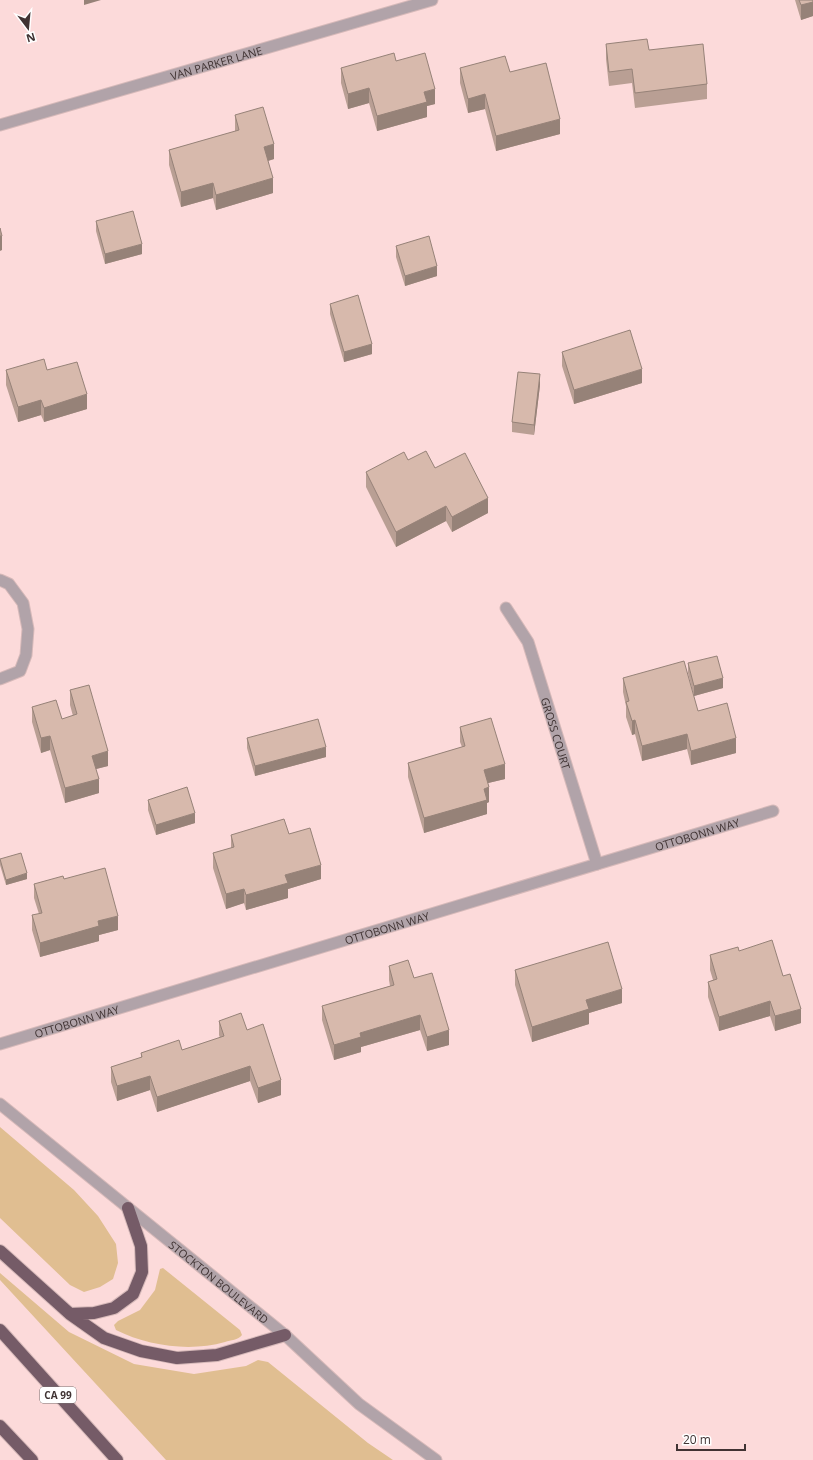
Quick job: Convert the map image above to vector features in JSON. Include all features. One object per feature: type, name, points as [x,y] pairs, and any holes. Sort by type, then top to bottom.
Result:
[{"type":"highway","points":[[70,1314],[94,1314],[114,1308],[133,1294],[142,1272],[141,1246],[128,1208]]},
{"type":"highway","points":[[0,1251],[70,1314],[104,1338],[141,1351],[177,1358],[217,1354],[284,1335]]},
{"type":"highway","name":"CA 99","points":[[0,1330],[117,1460]]},
{"type":"highway","points":[[0,1426],[32,1460]]},
{"type":"street","name":"VAN PARKER LANE","points":[[0,126],[432,0]]},
{"type":"street","points":[[0,580],[9,584],[23,603],[28,629],[26,655],[20,671],[0,679]]},
{"type":"street","name":"GROSS COURT","points":[[506,608],[528,642],[597,864]]},
{"type":"street","name":"OTTOBONN WAY","points":[[0,1044],[774,811]]},
{"type":"street","name":"STOCKTON BOULEVARD","points":[[0,1104],[284,1335],[359,1404],[436,1460]]},
{"type":"shaded area","points":[[0,1127],[74,1190],[98,1216],[116,1244],[118,1263],[113,1279],[100,1287],[84,1292],[70,1285],[0,1218]]},
{"type":"shaded area","points":[[163,1268],[240,1330],[242,1335],[234,1340],[212,1345],[184,1347],[169,1346],[142,1340],[128,1336],[116,1330],[114,1325],[118,1321],[140,1310],[155,1290],[160,1269]]},
{"type":"shaded area","points":[[0,1273],[69,1332],[134,1364],[194,1374],[246,1366],[258,1360],[268,1362],[368,1443],[393,1460],[166,1460],[0,1280]]},
{"type":"building","points":[[799,0],[813,0],[813,2],[801,5]]},
{"type":"building","points":[[647,39],[649,50],[703,44],[707,84],[635,93],[632,69],[609,72],[606,44]]},
{"type":"building","points":[[394,53],[396,61],[425,53],[435,89],[424,92],[427,102],[377,116],[369,88],[348,94],[341,68]]},
{"type":"building","points":[[505,56],[510,72],[546,63],[560,119],[496,136],[485,94],[468,99],[460,68]]},
{"type":"building","points":[[263,107],[274,144],[264,147],[273,178],[216,195],[213,183],[181,192],[169,150],[239,130],[235,115]]},
{"type":"building","points":[[133,211],[142,244],[105,254],[96,221]]},
{"type":"building","points":[[429,236],[437,266],[405,276],[396,246]]},
{"type":"building","points":[[358,295],[372,344],[344,352],[330,304]]},
{"type":"building","points":[[630,330],[642,369],[574,390],[562,352]]},
{"type":"building","points":[[44,359],[47,370],[77,362],[87,394],[44,408],[41,400],[18,407],[6,370]]},
{"type":"building","points":[[518,372],[540,374],[534,425],[512,422]]},
{"type":"building","points":[[426,451],[435,468],[465,453],[488,498],[452,517],[446,506],[396,532],[366,472],[404,452],[408,460]]},
{"type":"building","points":[[717,656],[723,678],[694,686],[688,663]]},
{"type":"building","points":[[684,661],[698,711],[727,703],[736,738],[691,751],[687,734],[642,746],[635,720],[632,721],[626,702],[629,701],[623,678]]},
{"type":"building","points":[[89,685],[108,751],[92,756],[99,779],[65,788],[50,736],[41,738],[32,707],[56,700],[62,719],[77,714],[70,690]]},
{"type":"building","points":[[491,718],[505,764],[484,770],[489,787],[484,789],[487,800],[424,818],[408,763],[465,746],[460,727]]},
{"type":"building","points":[[318,719],[326,747],[255,766],[247,738]]},
{"type":"building","points":[[187,787],[195,813],[156,825],[148,800]]},
{"type":"building","points":[[284,819],[289,834],[310,828],[321,865],[285,875],[288,883],[246,895],[244,889],[226,894],[213,853],[234,847],[231,835]]},
{"type":"building","points":[[21,853],[27,873],[6,880],[0,859]]},
{"type":"building","points":[[105,868],[118,916],[98,921],[99,926],[40,943],[32,915],[42,913],[34,884],[63,876],[64,879]]},
{"type":"building","points":[[772,940],[783,976],[790,974],[801,1009],[775,1016],[770,1001],[719,1017],[708,982],[717,979],[710,955],[738,947],[739,951]]},
{"type":"building","points":[[608,942],[622,989],[586,1000],[589,1009],[532,1027],[515,970]]},
{"type":"building","points":[[408,960],[414,978],[432,973],[449,1030],[427,1037],[420,1015],[360,1033],[361,1037],[334,1045],[322,1006],[394,985],[389,966]]},
{"type":"building","points":[[241,1013],[247,1030],[263,1024],[281,1080],[258,1088],[250,1066],[157,1097],[150,1076],[117,1086],[111,1067],[142,1057],[141,1053],[179,1040],[182,1050],[224,1036],[219,1021]]}]
